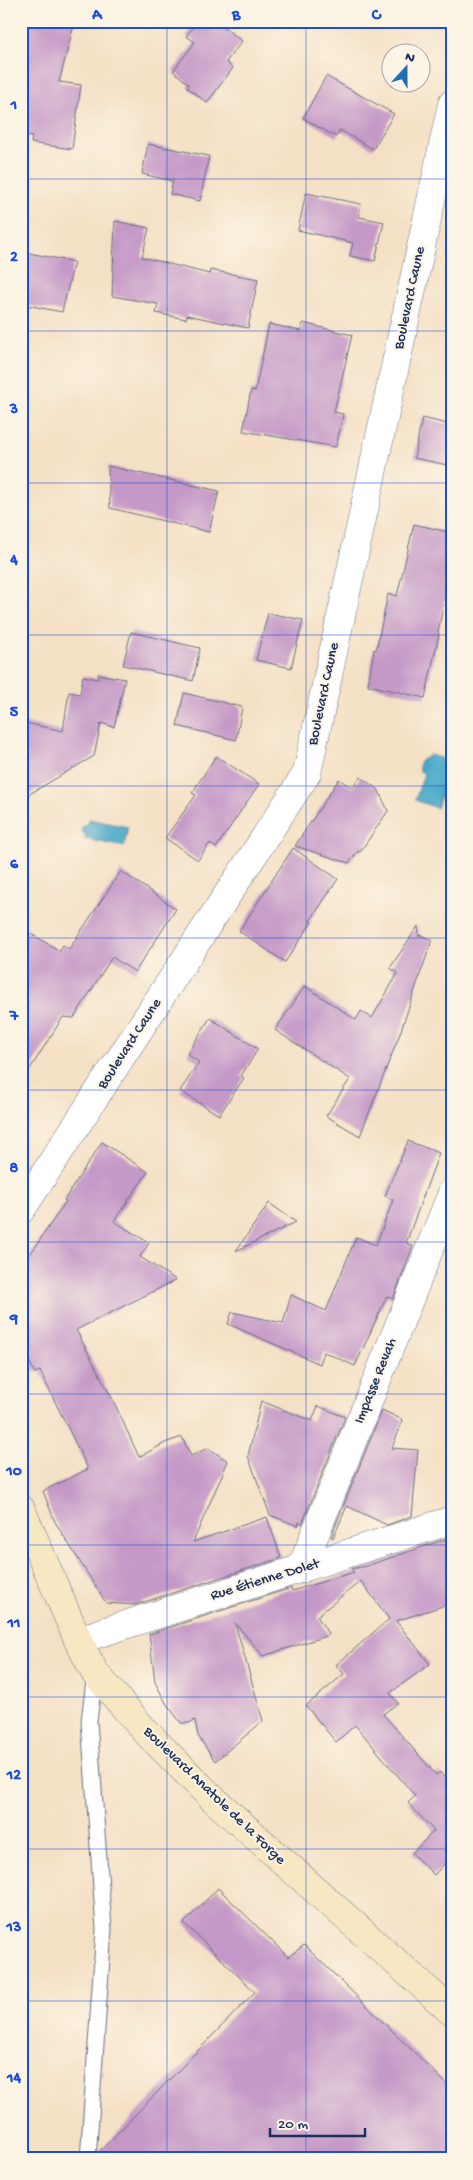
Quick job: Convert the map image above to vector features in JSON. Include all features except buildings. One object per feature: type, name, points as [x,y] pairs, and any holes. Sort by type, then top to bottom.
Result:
[{"type":"main road","name":"Boulevard Anatole de la Forge","points":[[21,1509],[78,1640],[95,1672],[144,1731],[210,1796],[452,2012]]},
{"type":"street","name":"Boulevard Caune","points":[[21,1210],[307,774],[452,104]]},
{"type":"street","name":"Impasse Revah","points":[[301,1569],[452,1193]]},
{"type":"street","name":"Rue Étienne Dolet","points":[[78,1640],[452,1520]]},
{"type":"lane","points":[[88,2159],[104,1929],[89,1721],[95,1672]]},
{"type":"water","points":[[430,755],[452,762],[437,808],[415,800],[424,774],[419,770],[419,762]]},
{"type":"water","points":[[89,819],[128,827],[124,847],[85,839],[86,835],[82,832],[82,827],[89,823]]},
{"type":"railway","points":[[21,1918],[24,1958],[21,2132]]}]
